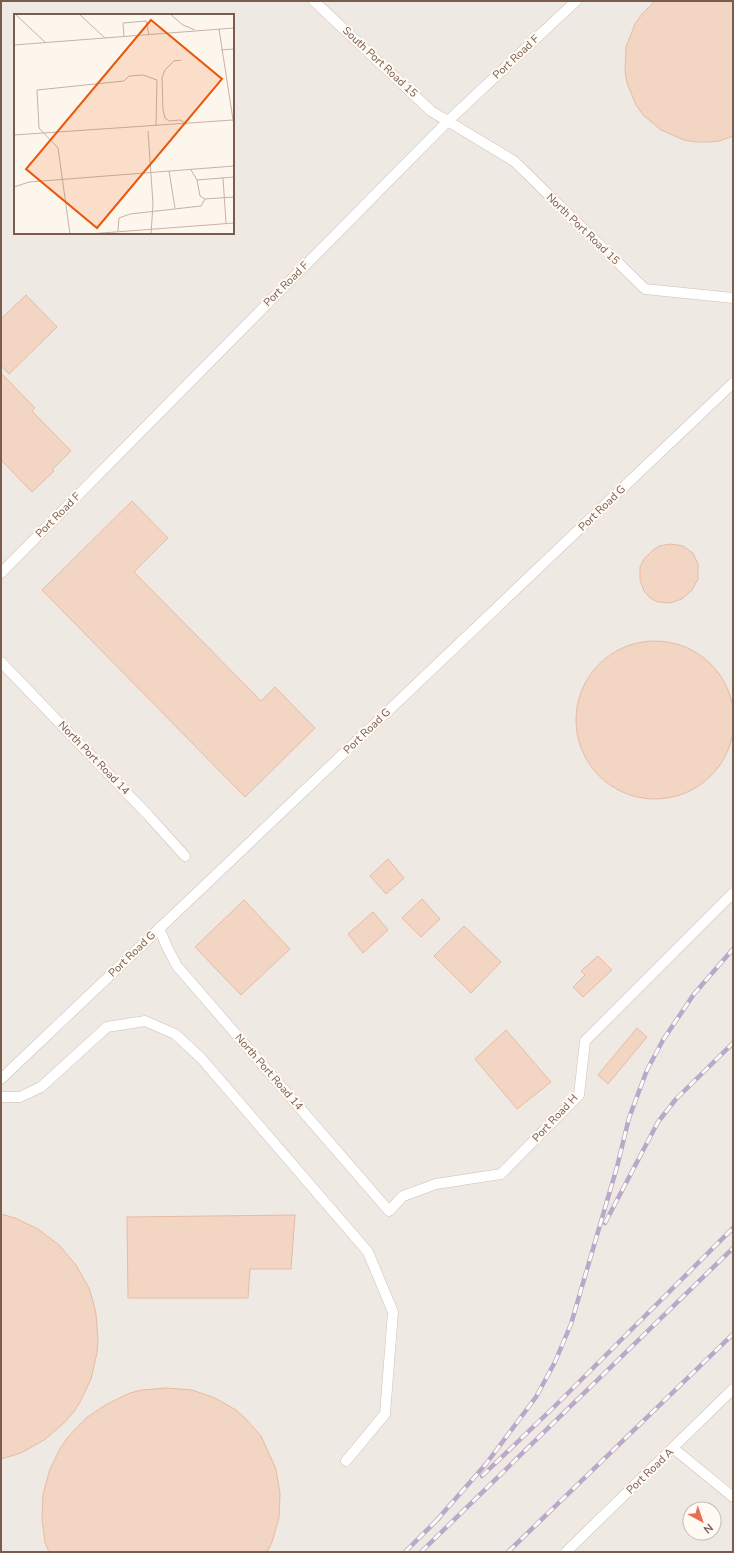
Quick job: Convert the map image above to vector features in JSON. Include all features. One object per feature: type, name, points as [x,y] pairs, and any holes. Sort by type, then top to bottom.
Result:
[{"type":"lane","name":"South Port Road 15","points":[[314,1],[432,111],[448,121]]},
{"type":"lane","name":"Port Road F","points":[[1,573],[448,121],[576,1]]},
{"type":"lane","name":"North Port Road 15","points":[[448,121],[514,161],[645,289],[733,298]]},
{"type":"lane","name":"Port Road G","points":[[1,1079],[733,383]]},
{"type":"lane","name":"North Port Road 14","points":[[1,662],[148,815],[185,856]]},
{"type":"lane","name":"Port Road H","points":[[389,1211],[403,1196],[436,1184],[501,1174],[579,1095],[585,1041],[733,893]]},
{"type":"lane","name":"North Port Road 14","points":[[159,928],[177,966],[389,1211]]},
{"type":"lane","points":[[1,1097],[20,1097],[41,1087],[107,1026],[145,1021],[175,1034],[202,1058],[368,1252],[393,1312],[385,1414],[346,1461]]},
{"type":"lane","name":"Port Road A","points":[[566,1552],[733,1389]]},
{"type":"lane","points":[[673,1448],[733,1497]]},
{"type":"shaded area","points":[[1,1],[733,1],[733,1552],[1,1552]]},
{"type":"building","points":[[655,1],[733,1],[733,136],[720,141],[708,142],[684,140],[661,130],[643,115],[636,105],[627,83],[625,71],[626,47],[635,24],[642,14]]},
{"type":"building","points":[[26,295],[57,327],[9,374],[1,366],[1,319]]},
{"type":"building","points":[[1,373],[35,408],[32,411],[71,451],[52,470],[54,471],[32,492],[1,460]]},
{"type":"building","points":[[132,501],[168,538],[134,572],[261,701],[275,687],[315,728],[245,797],[42,590]]},
{"type":"building","points":[[671,544],[683,546],[693,553],[698,564],[698,579],[692,590],[682,599],[670,603],[658,602],[650,598],[644,591],[640,580],[640,567],[644,559],[653,550],[659,546]]},
{"type":"building","points":[[663,641],[678,644],[692,650],[711,664],[721,676],[731,697],[734,720],[731,743],[721,764],[711,776],[699,786],[678,796],[663,799],[647,799],[632,796],[611,786],[599,776],[589,764],[579,743],[577,735],[576,712],[579,697],[589,676],[599,664],[611,654],[632,644],[640,642]]},
{"type":"building","points":[[388,859],[404,878],[386,894],[370,876]]},
{"type":"building","points":[[422,899],[440,919],[421,937],[402,918]]},
{"type":"building","points":[[244,900],[290,949],[241,995],[195,947]]},
{"type":"building","points":[[373,912],[388,930],[363,953],[348,934]]},
{"type":"building","points":[[464,926],[501,962],[471,993],[434,956]]},
{"type":"building","points":[[598,956],[612,970],[583,997],[573,987],[585,975],[581,971]]},
{"type":"building","points":[[637,1028],[647,1037],[608,1084],[598,1075]]},
{"type":"building","points":[[506,1030],[551,1082],[517,1109],[475,1059]]},
{"type":"building","points":[[1,1214],[15,1218],[38,1229],[59,1245],[76,1265],[89,1288],[93,1301],[96,1314],[98,1340],[97,1353],[91,1379],[73,1413],[44,1440],[21,1453],[1,1459]]},
{"type":"building","points":[[295,1215],[291,1269],[250,1269],[248,1298],[128,1298],[127,1217]]},
{"type":"building","points":[[167,1388],[192,1390],[215,1398],[236,1410],[261,1436],[276,1469],[280,1493],[279,1518],[272,1542],[267,1552],[49,1552],[45,1543],[42,1519],[43,1494],[50,1469],[68,1437],[86,1418],[107,1404],[130,1393],[142,1390]]},
{"type":"railway","points":[[436,1521],[486,1464],[536,1397],[555,1362],[571,1324],[617,1167],[629,1118],[647,1070],[663,1040],[694,994],[733,949]]},
{"type":"railway","points":[[605,1223],[658,1122],[676,1099],[733,1043]]},
{"type":"railway","points":[[482,1476],[555,1406],[733,1228]]},
{"type":"railway","points":[[421,1552],[733,1248]]},
{"type":"railway","points":[[508,1552],[733,1334]]},
{"type":"railway","points":[[405,1552],[439,1518]]}]
